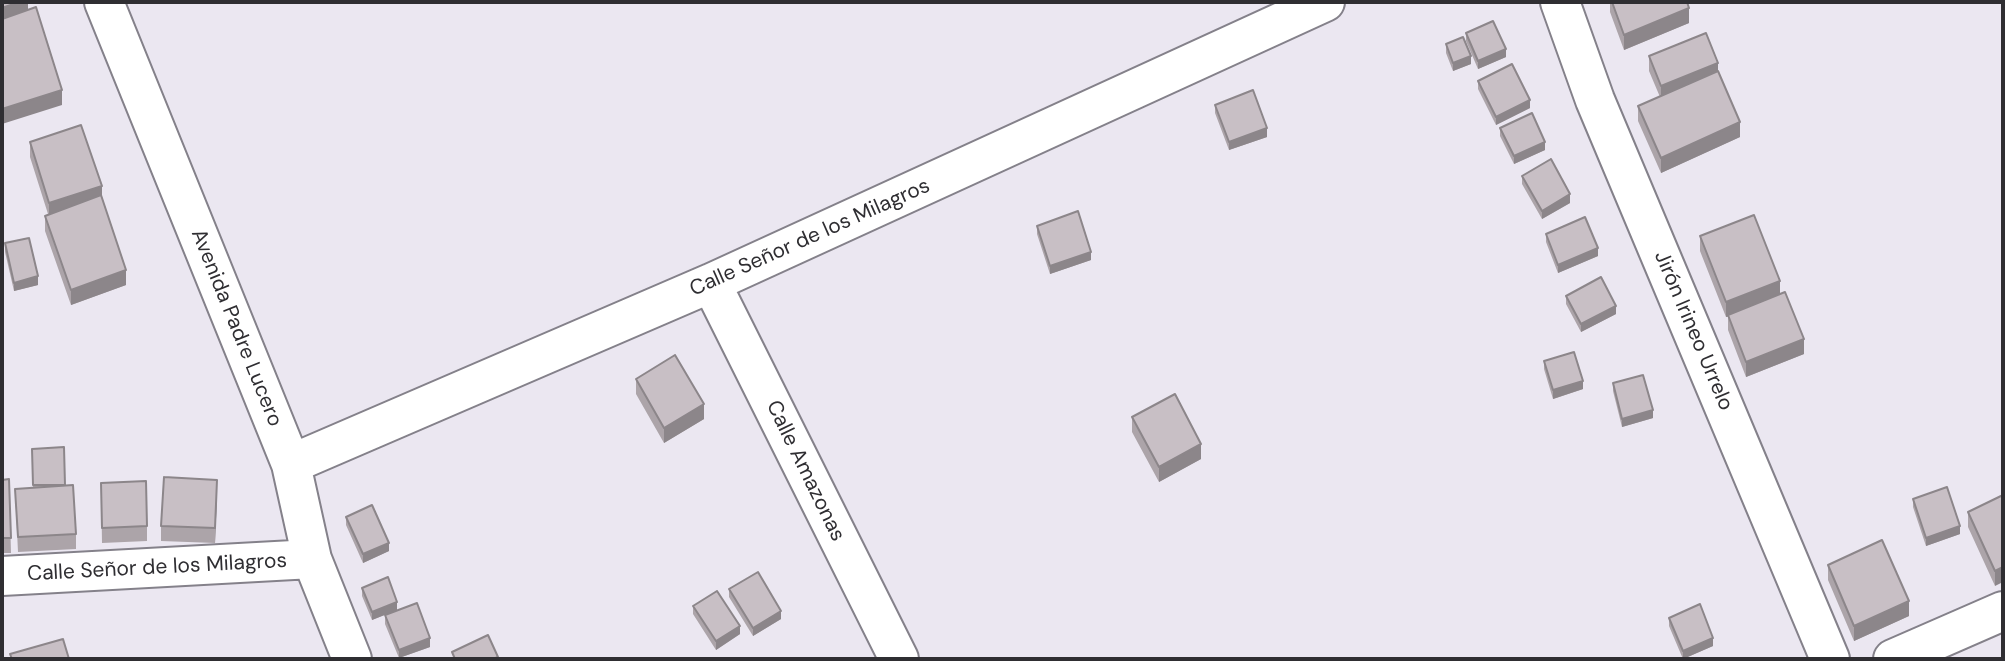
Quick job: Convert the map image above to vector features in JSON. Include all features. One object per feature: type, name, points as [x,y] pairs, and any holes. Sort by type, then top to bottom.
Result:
[{"type":"street","name":"Avenida Padre Lucero","points":[[104,2],[291,464],[312,559],[352,659]]},
{"type":"street","name":"Calle Señor de los Milagros","points":[[291,464],[712,283],[1325,2]]},
{"type":"street","name":"Jirón Irineo Urrelo","points":[[1560,2],[1595,100],[1830,659]]},
{"type":"street","name":"Calle Amazonas","points":[[712,283],[899,659]]},
{"type":"street","name":"Calle Señor de los Milagros","points":[[2,576],[312,559]]},
{"type":"street","points":[[1893,659],[2003,611]]},
{"type":"building","points":[[2,2],[19,2],[2,8]]},
{"type":"building","points":[[1612,2],[1687,2],[1689,8],[1624,35]]},
{"type":"building","points":[[36,7],[62,90],[2,109],[2,19]]},
{"type":"building","points":[[1493,21],[1506,49],[1478,61],[1466,33]]},
{"type":"building","points":[[1706,33],[1718,63],[1661,86],[1649,56]]},
{"type":"building","points":[[1463,37],[1471,56],[1453,63],[1446,44]]},
{"type":"building","points":[[1512,64],[1530,100],[1496,117],[1478,81]]},
{"type":"building","points":[[1718,71],[1740,122],[1661,158],[1638,106]]},
{"type":"building","points":[[1253,90],[1267,128],[1229,142],[1215,105]]},
{"type":"building","points":[[1532,113],[1545,142],[1514,156],[1500,128]]},
{"type":"building","points":[[81,125],[102,186],[49,203],[30,142]]},
{"type":"building","points":[[1551,159],[1570,194],[1542,211],[1522,176]]},
{"type":"building","points":[[101,195],[126,270],[71,290],[45,216]]},
{"type":"building","points":[[1078,211],[1091,252],[1050,266],[1037,226]]},
{"type":"building","points":[[1754,215],[1780,281],[1726,302],[1700,236]]},
{"type":"building","points":[[1585,217],[1598,248],[1558,265],[1546,234]]},
{"type":"building","points":[[29,238],[38,276],[14,283],[5,243]]},
{"type":"building","points":[[1601,277],[1616,306],[1581,324],[1566,296]]},
{"type":"building","points":[[1785,292],[1804,339],[1746,362],[1728,315]]},
{"type":"building","points":[[1574,352],[1583,381],[1553,390],[1544,361]]},
{"type":"building","points":[[675,355],[704,404],[664,428],[636,379]]},
{"type":"building","points":[[1643,375],[1653,410],[1622,419],[1613,383]]},
{"type":"building","points":[[1175,394],[1201,444],[1159,467],[1132,417]]},
{"type":"building","points":[[64,447],[65,485],[33,485],[32,449]]},
{"type":"building","points":[[164,477],[217,480],[215,528],[161,526]]},
{"type":"building","points":[[9,479],[11,538],[2,538],[2,480]]},
{"type":"building","points":[[146,481],[147,526],[102,528],[101,483]]},
{"type":"building","points":[[73,485],[76,534],[18,537],[15,489]]},
{"type":"building","points":[[1947,487],[1960,526],[1926,538],[1913,499]]},
{"type":"building","points":[[2003,495],[2003,567],[1995,571],[1968,512]]},
{"type":"building","points":[[372,505],[389,543],[363,554],[346,517]]},
{"type":"building","points":[[1882,540],[1909,601],[1854,626],[1828,565]]},
{"type":"building","points":[[758,572],[781,611],[753,628],[729,589]]},
{"type":"building","points":[[388,577],[397,602],[372,612],[362,588]]},
{"type":"building","points":[[717,591],[740,626],[716,641],[693,606]]},
{"type":"building","points":[[417,603],[430,638],[399,650],[385,615]]},
{"type":"building","points":[[1700,604],[1713,638],[1683,651],[1669,618]]},
{"type":"building","points":[[488,635],[498,657],[455,659],[452,652]]},
{"type":"building","points":[[63,639],[69,659],[12,659],[10,654]]}]
